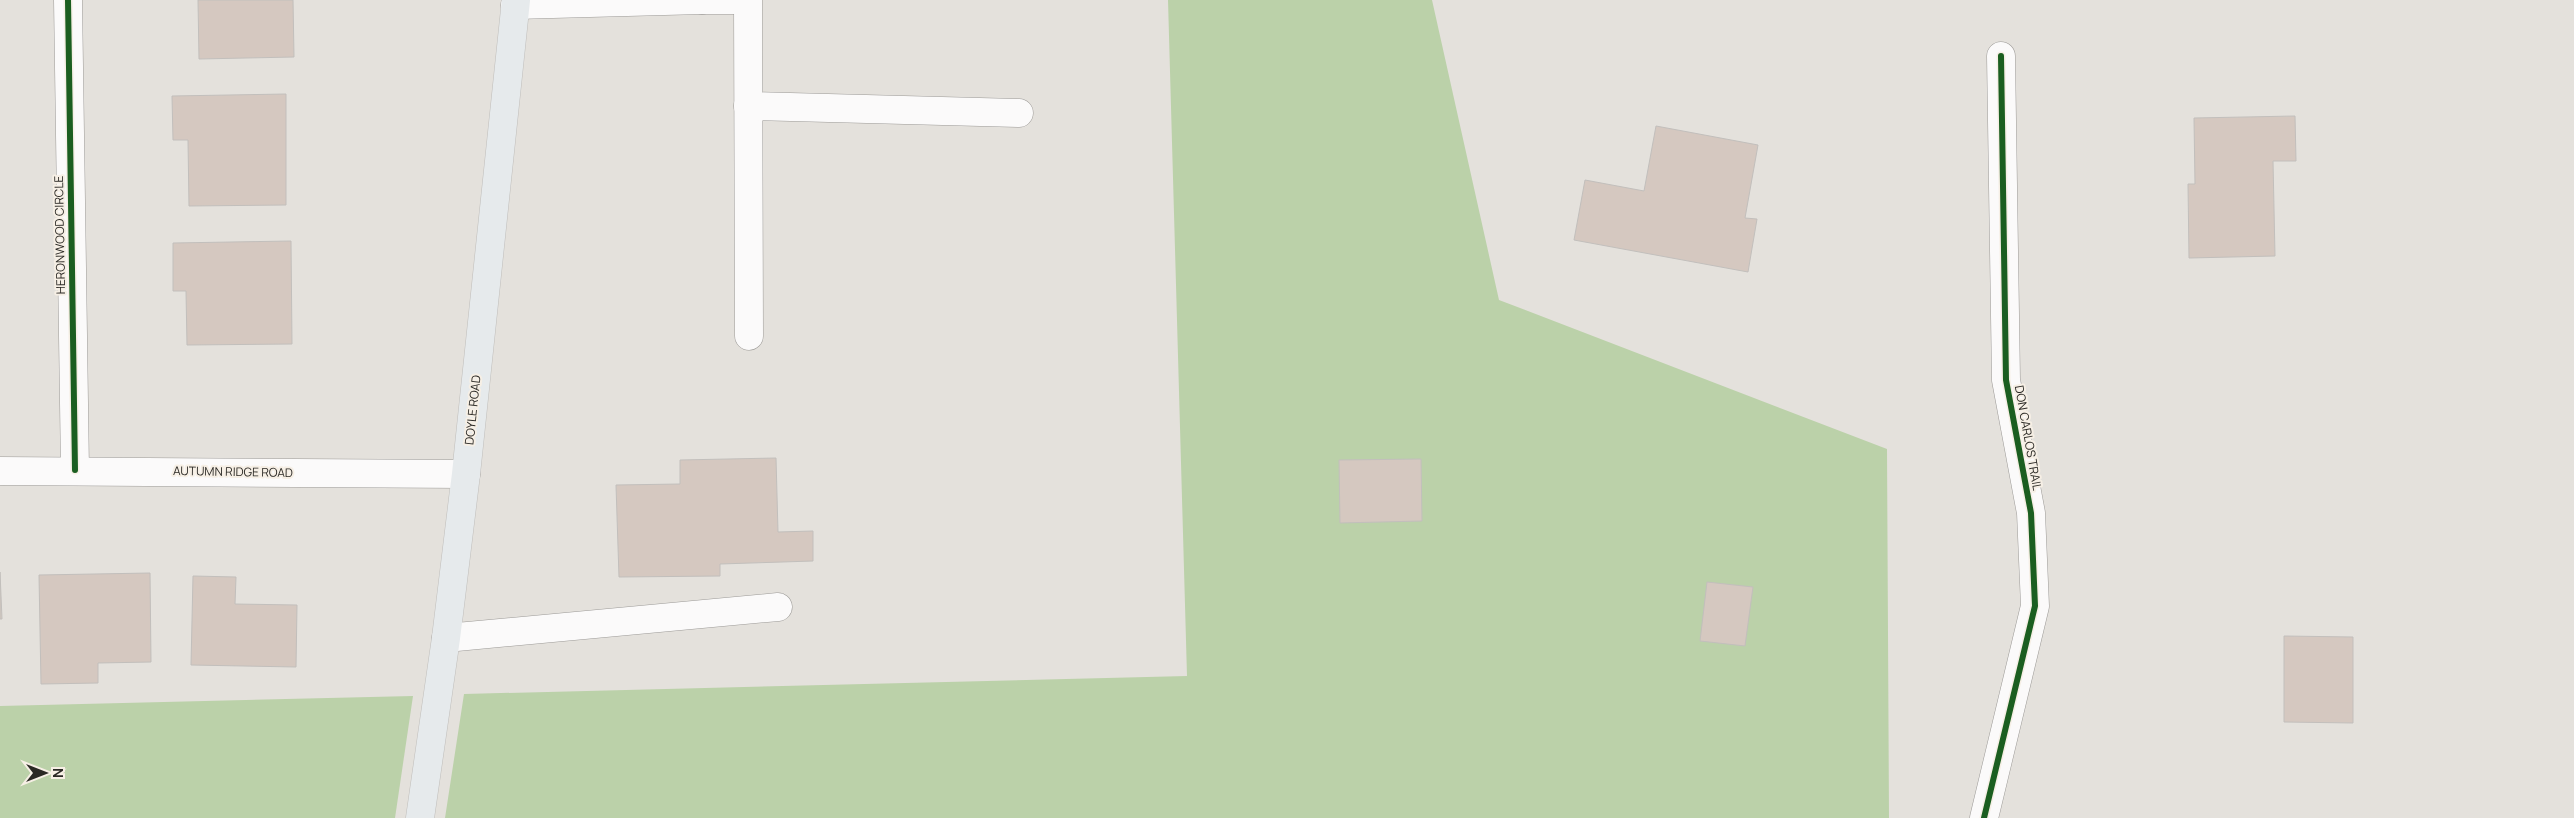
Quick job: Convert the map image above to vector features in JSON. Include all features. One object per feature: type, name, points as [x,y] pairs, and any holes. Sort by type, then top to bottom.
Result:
[{"type":"main road","name":"DOYLE ROAD","points":[[420,818],[446,638],[466,474],[516,2]]},
{"type":"street","name":"HERONWOOD CIRCLE","points":[[68,0],[75,470]]},
{"type":"street","points":[[516,2],[735,0]]},
{"type":"street","points":[[748,0],[749,336]]},
{"type":"street","name":"DON CARLOS TRAIL","points":[[1984,818],[2036,606],[2030,513],[2006,380],[2001,56]]},
{"type":"street","points":[[748,106],[1019,113]]},
{"type":"street","name":"AUTUMN RIDGE ROAD","points":[[0,471],[466,474]]},
{"type":"street","points":[[446,638],[778,607]]},
{"type":"green space","points":[[1168,0],[1432,0],[1499,300],[1887,449],[1889,818],[445,818],[464,694],[1187,676]]},
{"type":"green space","points":[[413,696],[395,818],[0,818],[0,706]]},
{"type":"building","points":[[198,0],[293,0],[294,57],[199,59]]},
{"type":"building","points":[[286,94],[286,205],[189,206],[188,140],[173,140],[172,96]]},
{"type":"building","points":[[2295,116],[2296,161],[2273,161],[2275,256],[2189,258],[2188,184],[2195,184],[2194,118]]},
{"type":"building","points":[[1656,126],[1758,145],[1745,218],[1757,219],[1748,272],[1574,240],[1585,180],[1644,191]]},
{"type":"building","points":[[291,241],[292,344],[187,345],[186,291],[173,291],[173,243]]},
{"type":"building","points":[[776,458],[778,532],[813,531],[813,561],[720,564],[720,576],[619,577],[616,485],[680,484],[680,460]]},
{"type":"building","points":[[1421,459],[1422,521],[1340,523],[1339,460]]},
{"type":"building","points":[[0,572],[2,619],[0,619]]},
{"type":"building","points":[[150,573],[151,662],[98,663],[98,683],[41,684],[39,575]]},
{"type":"building","points":[[193,576],[236,577],[235,604],[297,605],[296,667],[191,665]]},
{"type":"building","points":[[1707,582],[1753,587],[1745,646],[1700,641]]},
{"type":"building","points":[[2284,636],[2353,637],[2353,723],[2284,722]]},
{"type":"cycle path","points":[[68,0],[75,470]]},
{"type":"cycle path","points":[[1984,818],[2035,606],[2031,513],[2006,380],[2001,56]]}]
